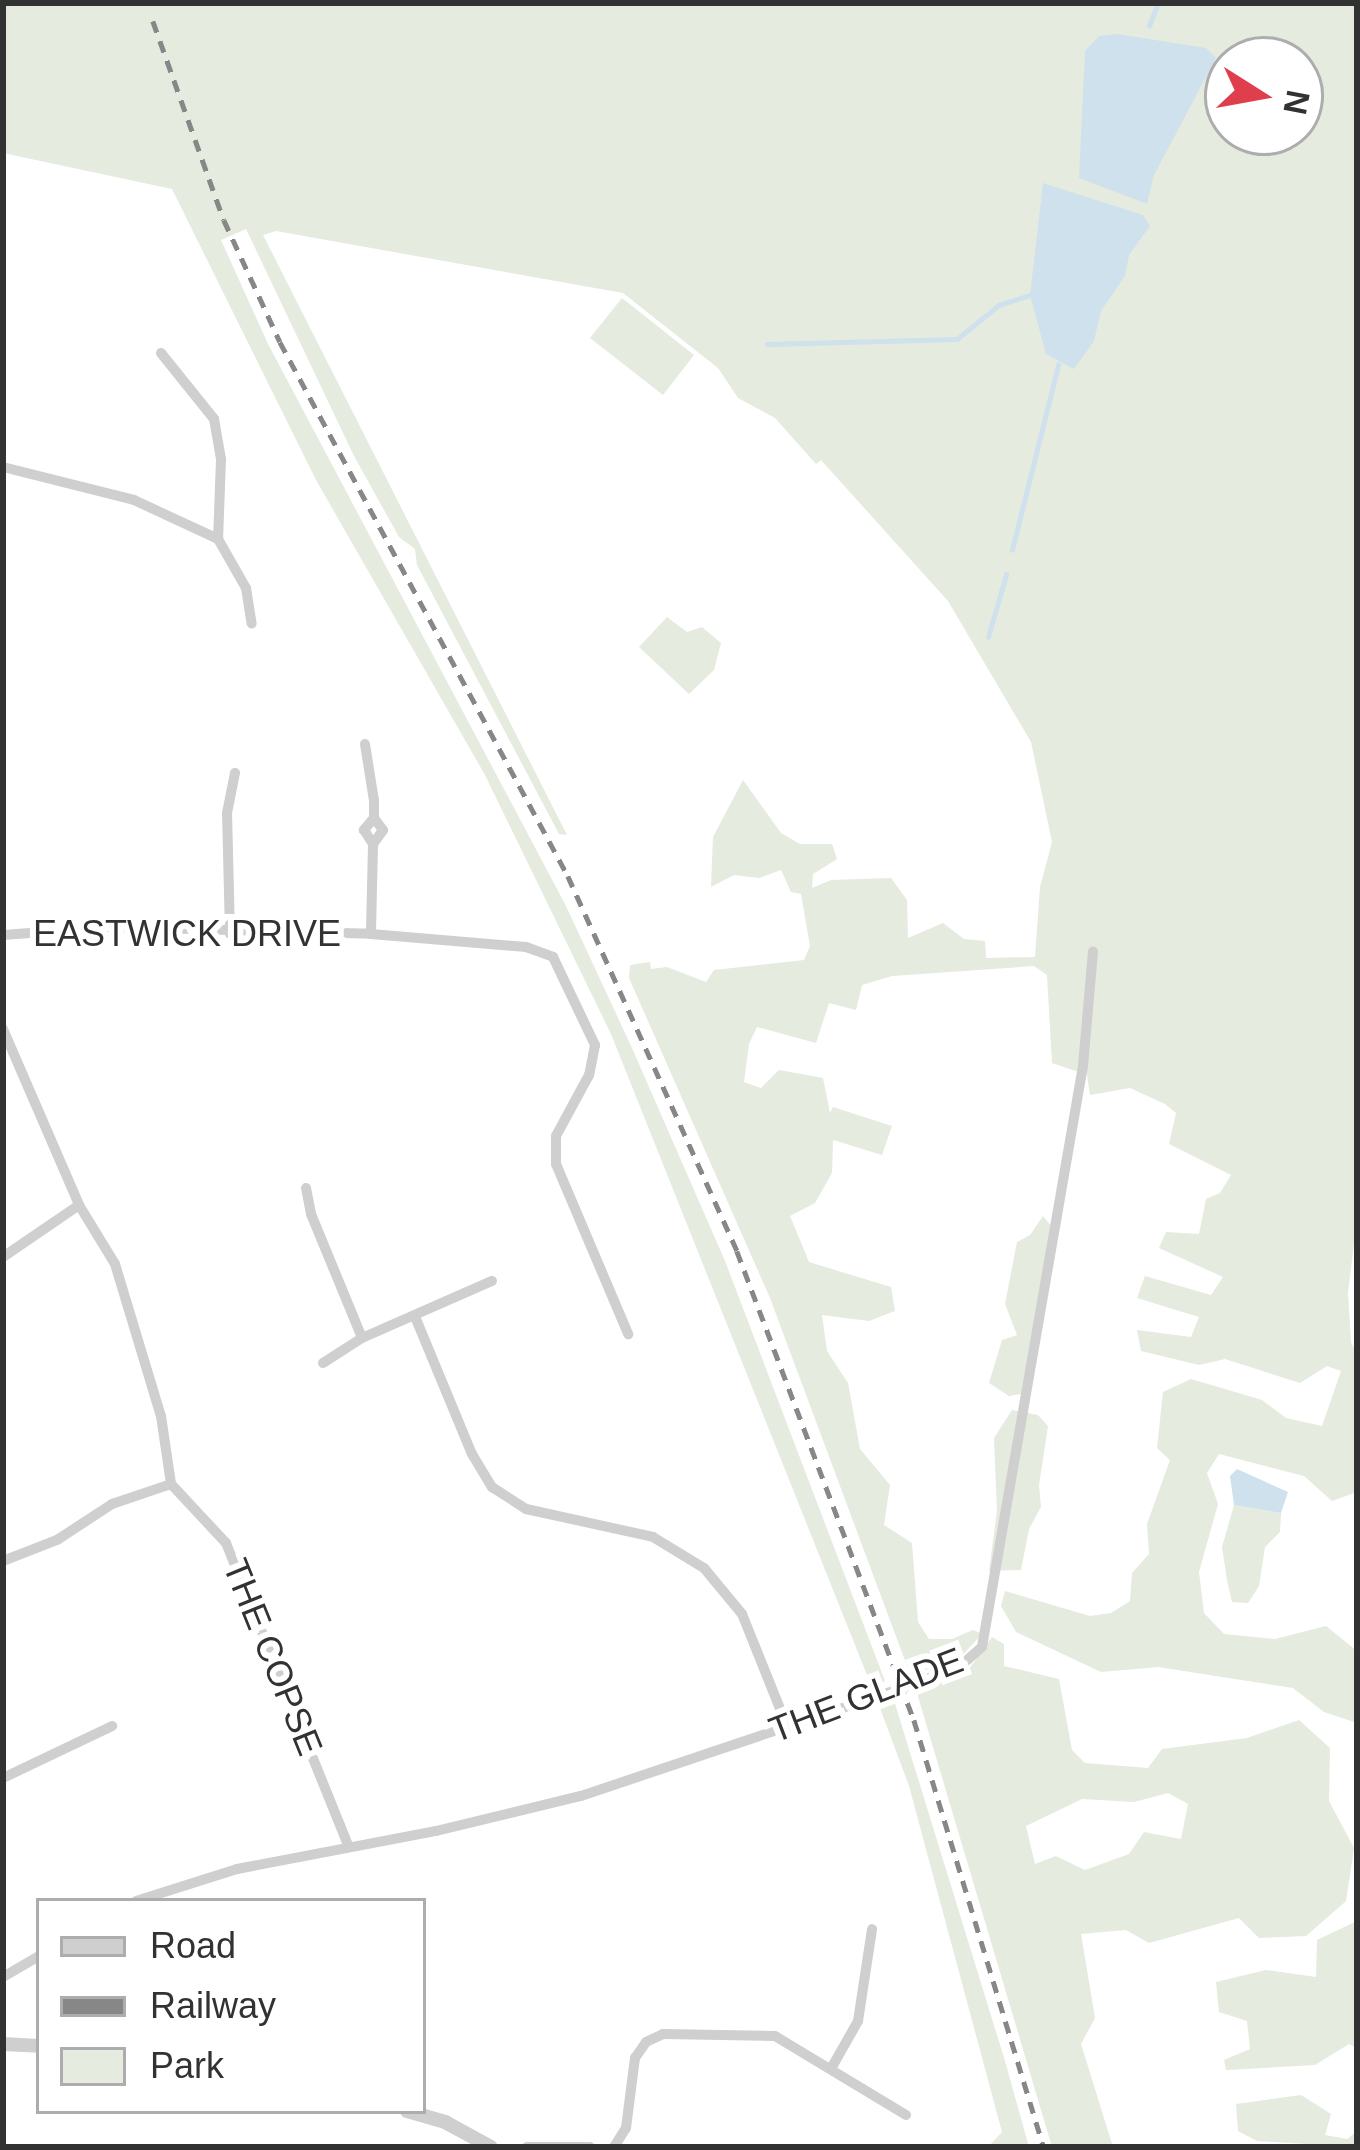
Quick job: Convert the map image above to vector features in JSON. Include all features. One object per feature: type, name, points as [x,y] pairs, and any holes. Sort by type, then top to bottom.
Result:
[{"type":"street","points":[[161,353],[214,419],[221,459],[218,538],[246,588],[252,624]]},
{"type":"street","points":[[3,467],[134,500],[218,538]]},
{"type":"street","points":[[364,744],[374,818],[364,830],[373,844],[371,934]]},
{"type":"street","points":[[230,934],[227,813],[235,773]]},
{"type":"street","name":"EASTWICK DRIVE","points":[[3,935],[112,927],[230,934],[371,934],[526,947],[561,966],[595,1045],[589,1075],[556,1136],[556,1165],[628,1334]]},
{"type":"street","name":"THE GLADE","points":[[145,1898],[237,1869],[581,1796],[922,1681],[964,1664],[982,1647],[989,1629],[1084,1066],[1093,951]]},
{"type":"street","points":[[3,1028],[79,1205],[115,1264],[161,1416],[171,1484],[112,1504],[58,1540],[3,1561]]},
{"type":"street","points":[[306,1188],[311,1214],[362,1338]]},
{"type":"street","points":[[3,1257],[79,1205]]},
{"type":"street","points":[[323,1364],[362,1338],[416,1319],[492,1281]]},
{"type":"street","points":[[416,1319],[472,1454],[492,1486],[526,1508],[653,1537],[704,1568],[750,1630],[787,1726]]},
{"type":"street","name":"THE COPSE","points":[[171,1484],[226,1543],[349,1846]]},
{"type":"street","points":[[3,1778],[112,1726]]},
{"type":"street","points":[[832,2067],[858,2020],[872,1929]]},
{"type":"street","points":[[3,1977],[36,1958]]},
{"type":"street","points":[[616,2146],[626,2128],[635,2058],[653,2037],[762,2033],[832,2067],[906,2115]]},
{"type":"street","points":[[3,2044],[36,2046]]},
{"type":"street","points":[[417,2114],[445,2122],[491,2147]]},
{"type":"street","points":[[527,2147],[590,2147]]},
{"type":"green space","points":[[3,3],[1357,3],[1357,1219],[1348,1293],[1351,1342],[1357,1354],[1357,1492],[1332,1501],[1304,1476],[1219,1454],[1207,1473],[1218,1504],[1199,1572],[1204,1613],[1224,1634],[1275,1639],[1326,1626],[1357,1651],[1357,1723],[1324,1712],[1293,1688],[1158,1667],[1101,1672],[1016,1632],[1001,1606],[1005,1591],[1090,1616],[1111,1613],[1130,1601],[1132,1573],[1149,1554],[1147,1524],[1170,1460],[1157,1448],[1163,1392],[1191,1379],[1262,1400],[1286,1418],[1322,1426],[1341,1371],[1327,1366],[1300,1383],[1225,1359],[1199,1365],[1141,1351],[1137,1330],[1191,1337],[1199,1317],[1137,1298],[1145,1276],[1211,1295],[1223,1277],[1159,1248],[1166,1232],[1199,1234],[1206,1199],[1220,1193],[1231,1175],[1169,1144],[1176,1113],[1165,1104],[1130,1088],[1090,1095],[1087,1075],[1052,1063],[1047,975],[1034,966],[892,976],[862,985],[856,1010],[829,1003],[816,1043],[757,1027],[749,1044],[744,1082],[761,1088],[779,1070],[823,1078],[830,1113],[833,1107],[892,1126],[882,1155],[833,1140],[832,1173],[815,1203],[790,1216],[809,1262],[891,1287],[895,1311],[869,1321],[822,1315],[827,1351],[848,1383],[860,1449],[890,1485],[884,1525],[912,1543],[918,1622],[929,1639],[952,1639],[973,1630],[982,1634],[955,1663],[910,1674],[770,1298],[629,978],[630,965],[650,962],[651,969],[667,967],[706,982],[714,970],[804,960],[810,946],[801,894],[791,892],[781,870],[759,878],[734,875],[711,887],[713,837],[743,780],[781,833],[800,844],[832,844],[837,859],[813,874],[812,888],[831,880],[891,878],[907,900],[908,938],[943,923],[964,939],[985,941],[986,958],[1035,957],[1040,887],[1052,842],[1031,742],[948,601],[821,460],[816,464],[775,418],[738,398],[718,368],[623,293],[276,231],[263,235],[567,835],[559,834],[417,565],[415,549],[399,537],[354,456],[246,229],[221,240],[268,344],[566,906],[725,1261],[885,1681],[873,1690],[611,1034],[485,775],[316,480],[172,189],[3,153]]},
{"type":"green space","points":[[622,298],[694,355],[663,395],[590,338]]},
{"type":"green space","points":[[667,617],[687,632],[702,627],[721,643],[714,670],[689,694],[639,647]]},
{"type":"green space","points":[[1043,1216],[1051,1226],[1021,1394],[1009,1396],[989,1383],[1002,1340],[1017,1335],[1005,1304],[1017,1242],[1030,1235]]},
{"type":"green space","points":[[1012,1410],[1038,1415],[1048,1426],[1039,1485],[1041,1507],[1029,1529],[1021,1570],[989,1571],[997,1511],[994,1438]]},
{"type":"green space","points":[[1234,1505],[1281,1513],[1280,1532],[1265,1547],[1259,1586],[1248,1603],[1232,1602],[1222,1547]]},
{"type":"green space","points":[[992,1637],[1004,1644],[1004,1666],[1059,1679],[1072,1750],[1085,1763],[1148,1768],[1162,1749],[1247,1738],[1299,1720],[1330,1748],[1329,1801],[1354,1848],[1346,1901],[1306,1936],[1259,1938],[1239,1918],[1149,1943],[1126,1930],[1081,1934],[1095,2018],[1081,2044],[1113,2147],[1052,2147],[916,1690],[969,1669]],"holes":[[[1168,1793],[1188,1804],[1181,1839],[1144,1832],[1129,1854],[1085,1870],[1056,1856],[1035,1864],[1026,1826],[1082,1799],[1134,1802]]]},
{"type":"green space","points":[[892,1694],[1029,2147],[988,2147],[1002,2132],[909,1786],[877,1700]]},
{"type":"green space","points":[[1357,1921],[1357,2048],[1349,2044],[1315,2065],[1226,2070],[1224,2060],[1250,2049],[1247,2021],[1219,2012],[1216,1982],[1266,1970],[1316,1977],[1317,1940]]},
{"type":"green space","points":[[1301,2095],[1331,2114],[1325,2135],[1347,2139],[1357,2131],[1357,2147],[1257,2141],[1238,2131],[1236,2104]]},
{"type":"water","points":[[1117,34],[1204,48],[1204,81],[1154,175],[1147,204],[1079,178],[1085,51],[1099,36]]},
{"type":"water","points":[[1043,183],[1143,215],[1150,226],[1129,255],[1125,276],[1101,311],[1094,341],[1074,369],[1046,354],[1030,295]]},
{"type":"water","points":[[1237,1469],[1288,1492],[1281,1513],[1234,1505],[1230,1476]]},
{"type":"waterway","points":[[1149,26],[1158,3]]},
{"type":"waterway","points":[[767,344],[957,339],[999,305],[1030,295]]},
{"type":"waterway","points":[[1012,550],[1058,365]]},
{"type":"waterway","points":[[988,637],[1006,575]]},
{"type":"railway","points":[[153,21],[224,220],[280,342],[568,876],[737,1251],[914,1720],[1044,2147]]}]
